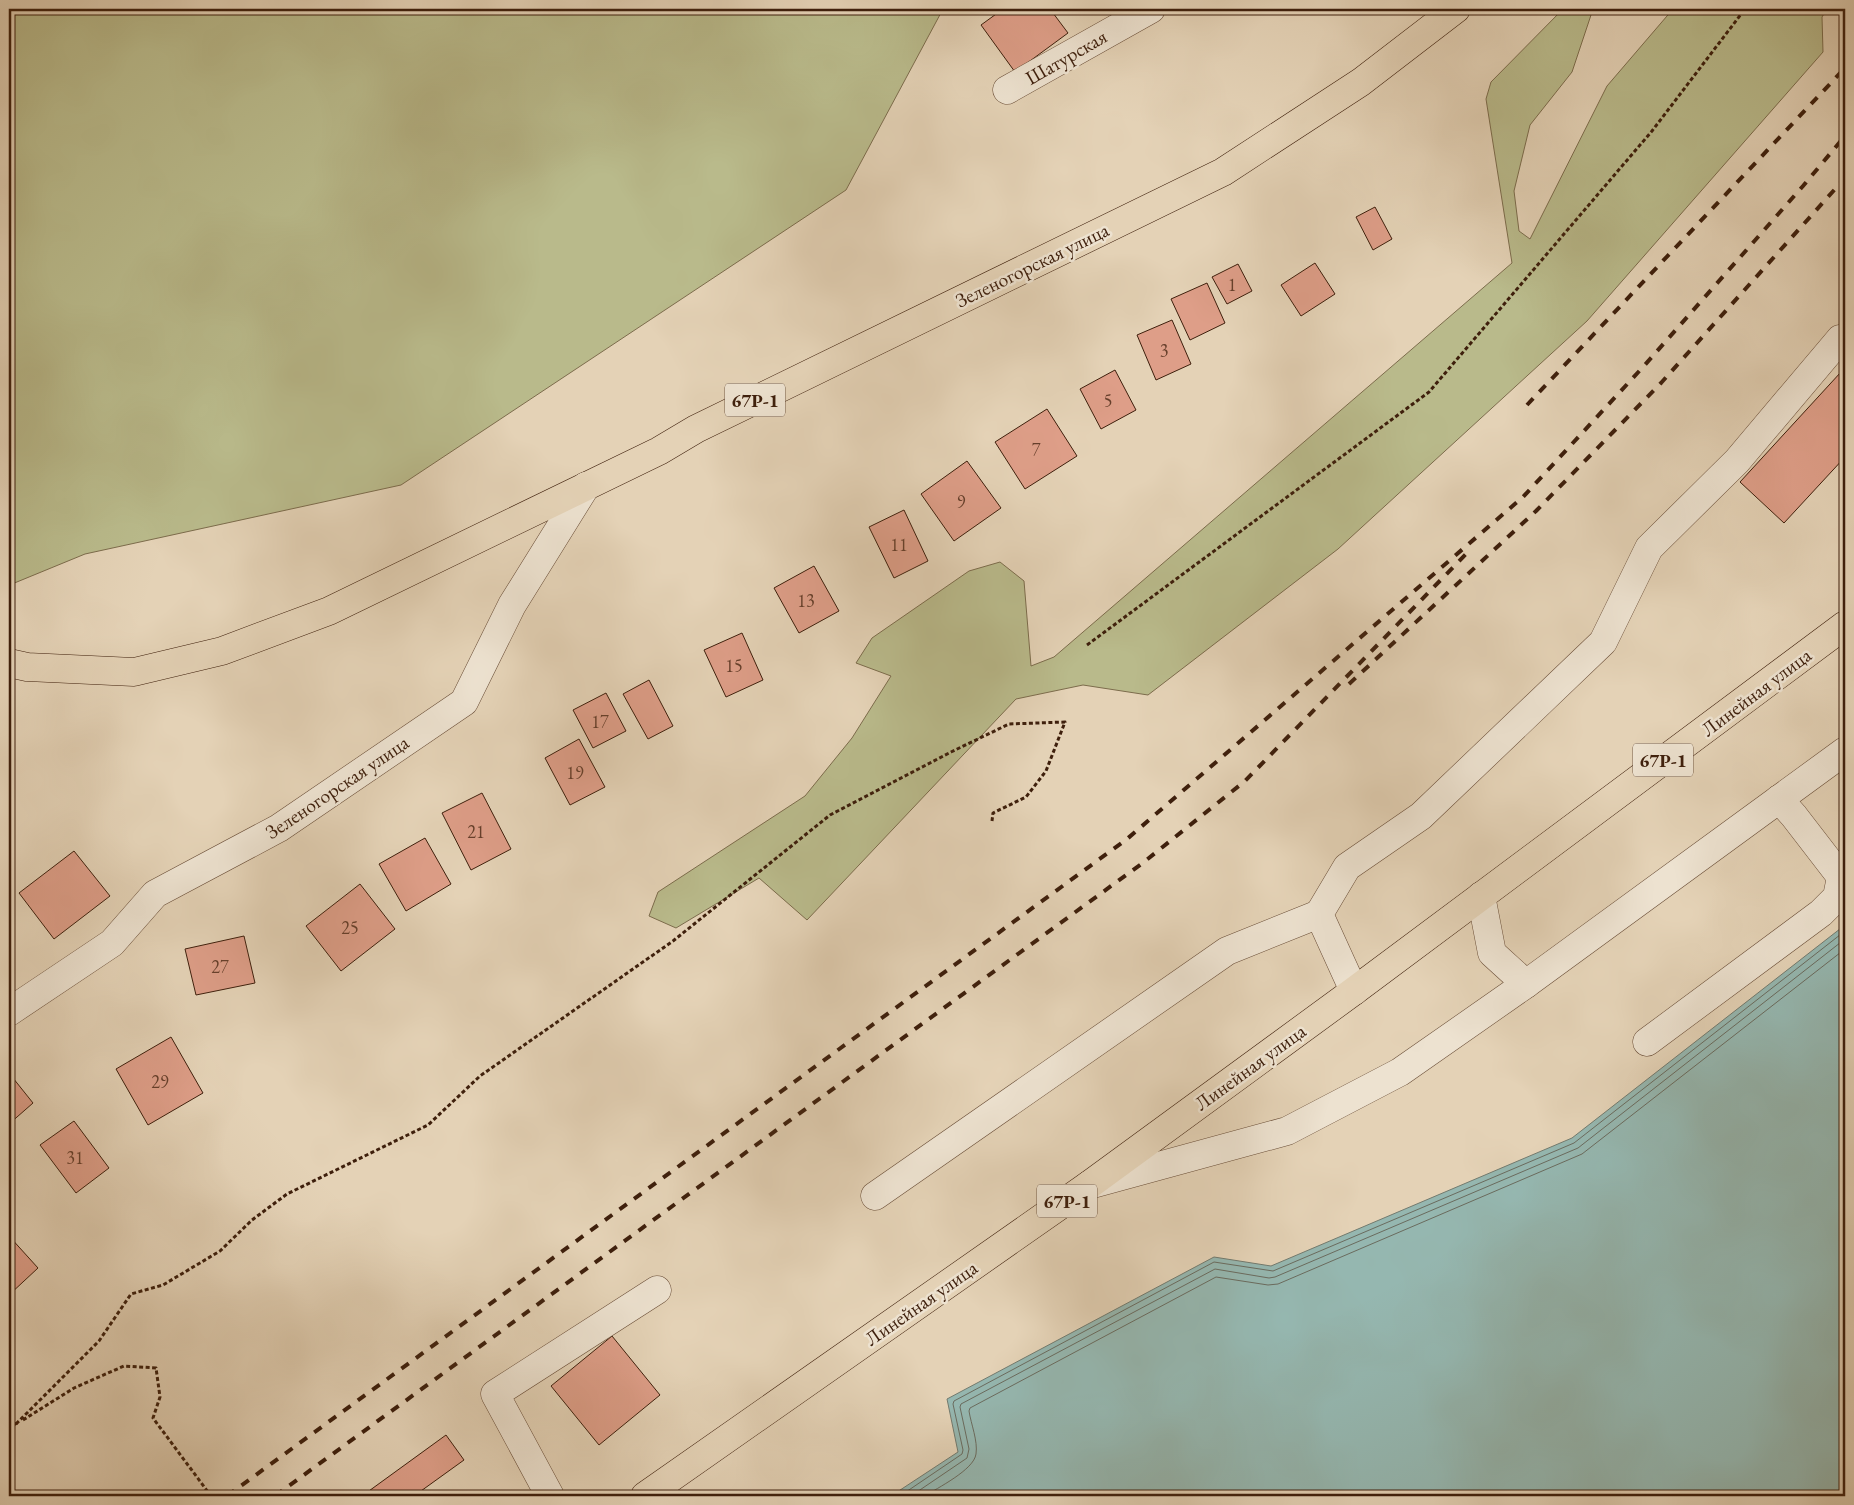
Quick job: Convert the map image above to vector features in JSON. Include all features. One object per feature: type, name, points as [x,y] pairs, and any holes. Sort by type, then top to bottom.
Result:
[{"type":"main road","name":"Зеленогорская улица","points":[[9,663],[27,667],[134,672],[222,651],[329,610],[659,451],[696,429],[1223,172],[1361,82],[1456,9]]},
{"type":"main road","name":"Линейная улица","points":[[645,1496],[1089,1185],[1354,991],[1845,625]]},
{"type":"street","name":"Шатурская","points":[[1007,90],[1151,9]]},
{"type":"street","points":[[875,1196],[1227,951],[1319,914],[1347,867],[1421,816],[1603,642],[1649,548],[1737,461],[1840,339]]},
{"type":"street","name":"Зеленогорская улица","points":[[9,1012],[112,943],[155,894],[279,828],[464,702],[512,605],[586,486]]},
{"type":"street","points":[[1089,1185],[1287,1131],[1400,1072],[1526,984],[1845,751]]},
{"type":"street","points":[[1647,1042],[1821,914],[1837,897],[1841,877],[1779,799]]},
{"type":"street","points":[[1481,896],[1492,953],[1526,984]]},
{"type":"street","points":[[1319,914],[1354,991]]},
{"type":"street","points":[[550,1496],[495,1394],[657,1290]]},
{"type":"path","points":[[1087,644],[1429,392],[1652,131],[1745,9]]},
{"type":"path","points":[[16,1424],[99,1341],[131,1294],[163,1285],[220,1251],[252,1220],[287,1194],[428,1125],[480,1076],[673,940],[830,815],[1009,724],[1065,722],[1046,771],[1026,797],[993,813],[992,821]]},
{"type":"path","points":[[9,1428],[74,1388],[124,1366],[156,1368],[160,1398],[153,1418],[211,1496]]},
{"type":"green space","points":[[9,9],[943,9],[846,190],[401,485],[85,554],[12,584],[9,583]]},
{"type":"green space","points":[[1563,9],[1593,9],[1572,72],[1530,125],[1514,191],[1519,231],[1530,239],[1607,86],[1673,9],[1827,9],[1822,17],[1823,52],[1587,321],[1338,549],[1148,695],[1083,685],[1016,699],[807,920],[759,878],[676,928],[649,916],[658,892],[805,796],[852,738],[891,676],[856,663],[872,638],[969,571],[1000,562],[1024,581],[1031,666],[1054,657],[1512,263],[1486,99],[1491,82]]},
{"type":"water","points":[[1845,925],[1845,1496],[891,1496],[958,1452],[947,1399],[1214,1257],[1271,1266],[1572,1138]]},
{"type":"building","points":[[1003,9],[1050,9],[1068,33],[1015,72],[981,25]]},
{"type":"building","points":[[1375,207],[1392,239],[1373,250],[1356,217]]},
{"type":"building","points":[[1315,263],[1335,294],[1301,316],[1281,285]]},
{"type":"building","points":[[1238,264],[1252,291],[1227,304],[1212,277]]},
{"type":"building","points":[[1207,283],[1225,323],[1190,340],[1171,299]]},
{"type":"building","points":[[1172,320],[1191,364],[1156,380],[1137,335]]},
{"type":"building","points":[[1115,370],[1136,410],[1101,429],[1080,389]]},
{"type":"building","points":[[1841,372],[1845,375],[1845,457],[1784,523],[1740,482]]},
{"type":"building","points":[[1047,409],[1077,456],[1025,489],[995,442]]},
{"type":"building","points":[[967,461],[1001,508],[954,541],[921,494]]},
{"type":"building","points":[[904,510],[928,561],[894,578],[869,527]]},
{"type":"building","points":[[814,566],[839,611],[799,633],[774,588]]},
{"type":"building","points":[[742,633],[763,680],[726,697],[704,650]]},
{"type":"building","points":[[649,680],[673,726],[648,739],[623,694]]},
{"type":"building","points":[[606,693],[626,731],[593,748],[573,710]]},
{"type":"building","points":[[579,739],[605,787],[570,805],[545,758]]},
{"type":"building","points":[[482,793],[511,849],[471,870],[442,813]]},
{"type":"building","points":[[425,838],[451,884],[406,911],[379,864]]},
{"type":"building","points":[[74,851],[110,896],[54,939],[19,893]]},
{"type":"building","points":[[360,884],[395,929],[341,971],[306,926]]},
{"type":"building","points":[[244,936],[255,983],[196,995],[185,949]]},
{"type":"building","points":[[171,1037],[203,1093],[148,1125],[116,1069]]},
{"type":"building","points":[[9,1073],[33,1103],[9,1124]]},
{"type":"building","points":[[74,1121],[109,1168],[76,1193],[40,1145]]},
{"type":"building","points":[[9,1236],[38,1268],[9,1295]]},
{"type":"building","points":[[612,1336],[660,1395],[599,1445],[551,1386]]},
{"type":"building","points":[[446,1435],[464,1460],[414,1496],[362,1496]]},
{"type":"railway","points":[[1527,405],[1845,68]]},
{"type":"railway","points":[[227,1496],[1127,839],[1523,497],[1643,367],[1845,136]]},
{"type":"railway","points":[[1349,684],[1536,511],[1661,383],[1845,178]]},
{"type":"railway","points":[[275,1496],[1144,862],[1245,781],[1468,552]]}]
